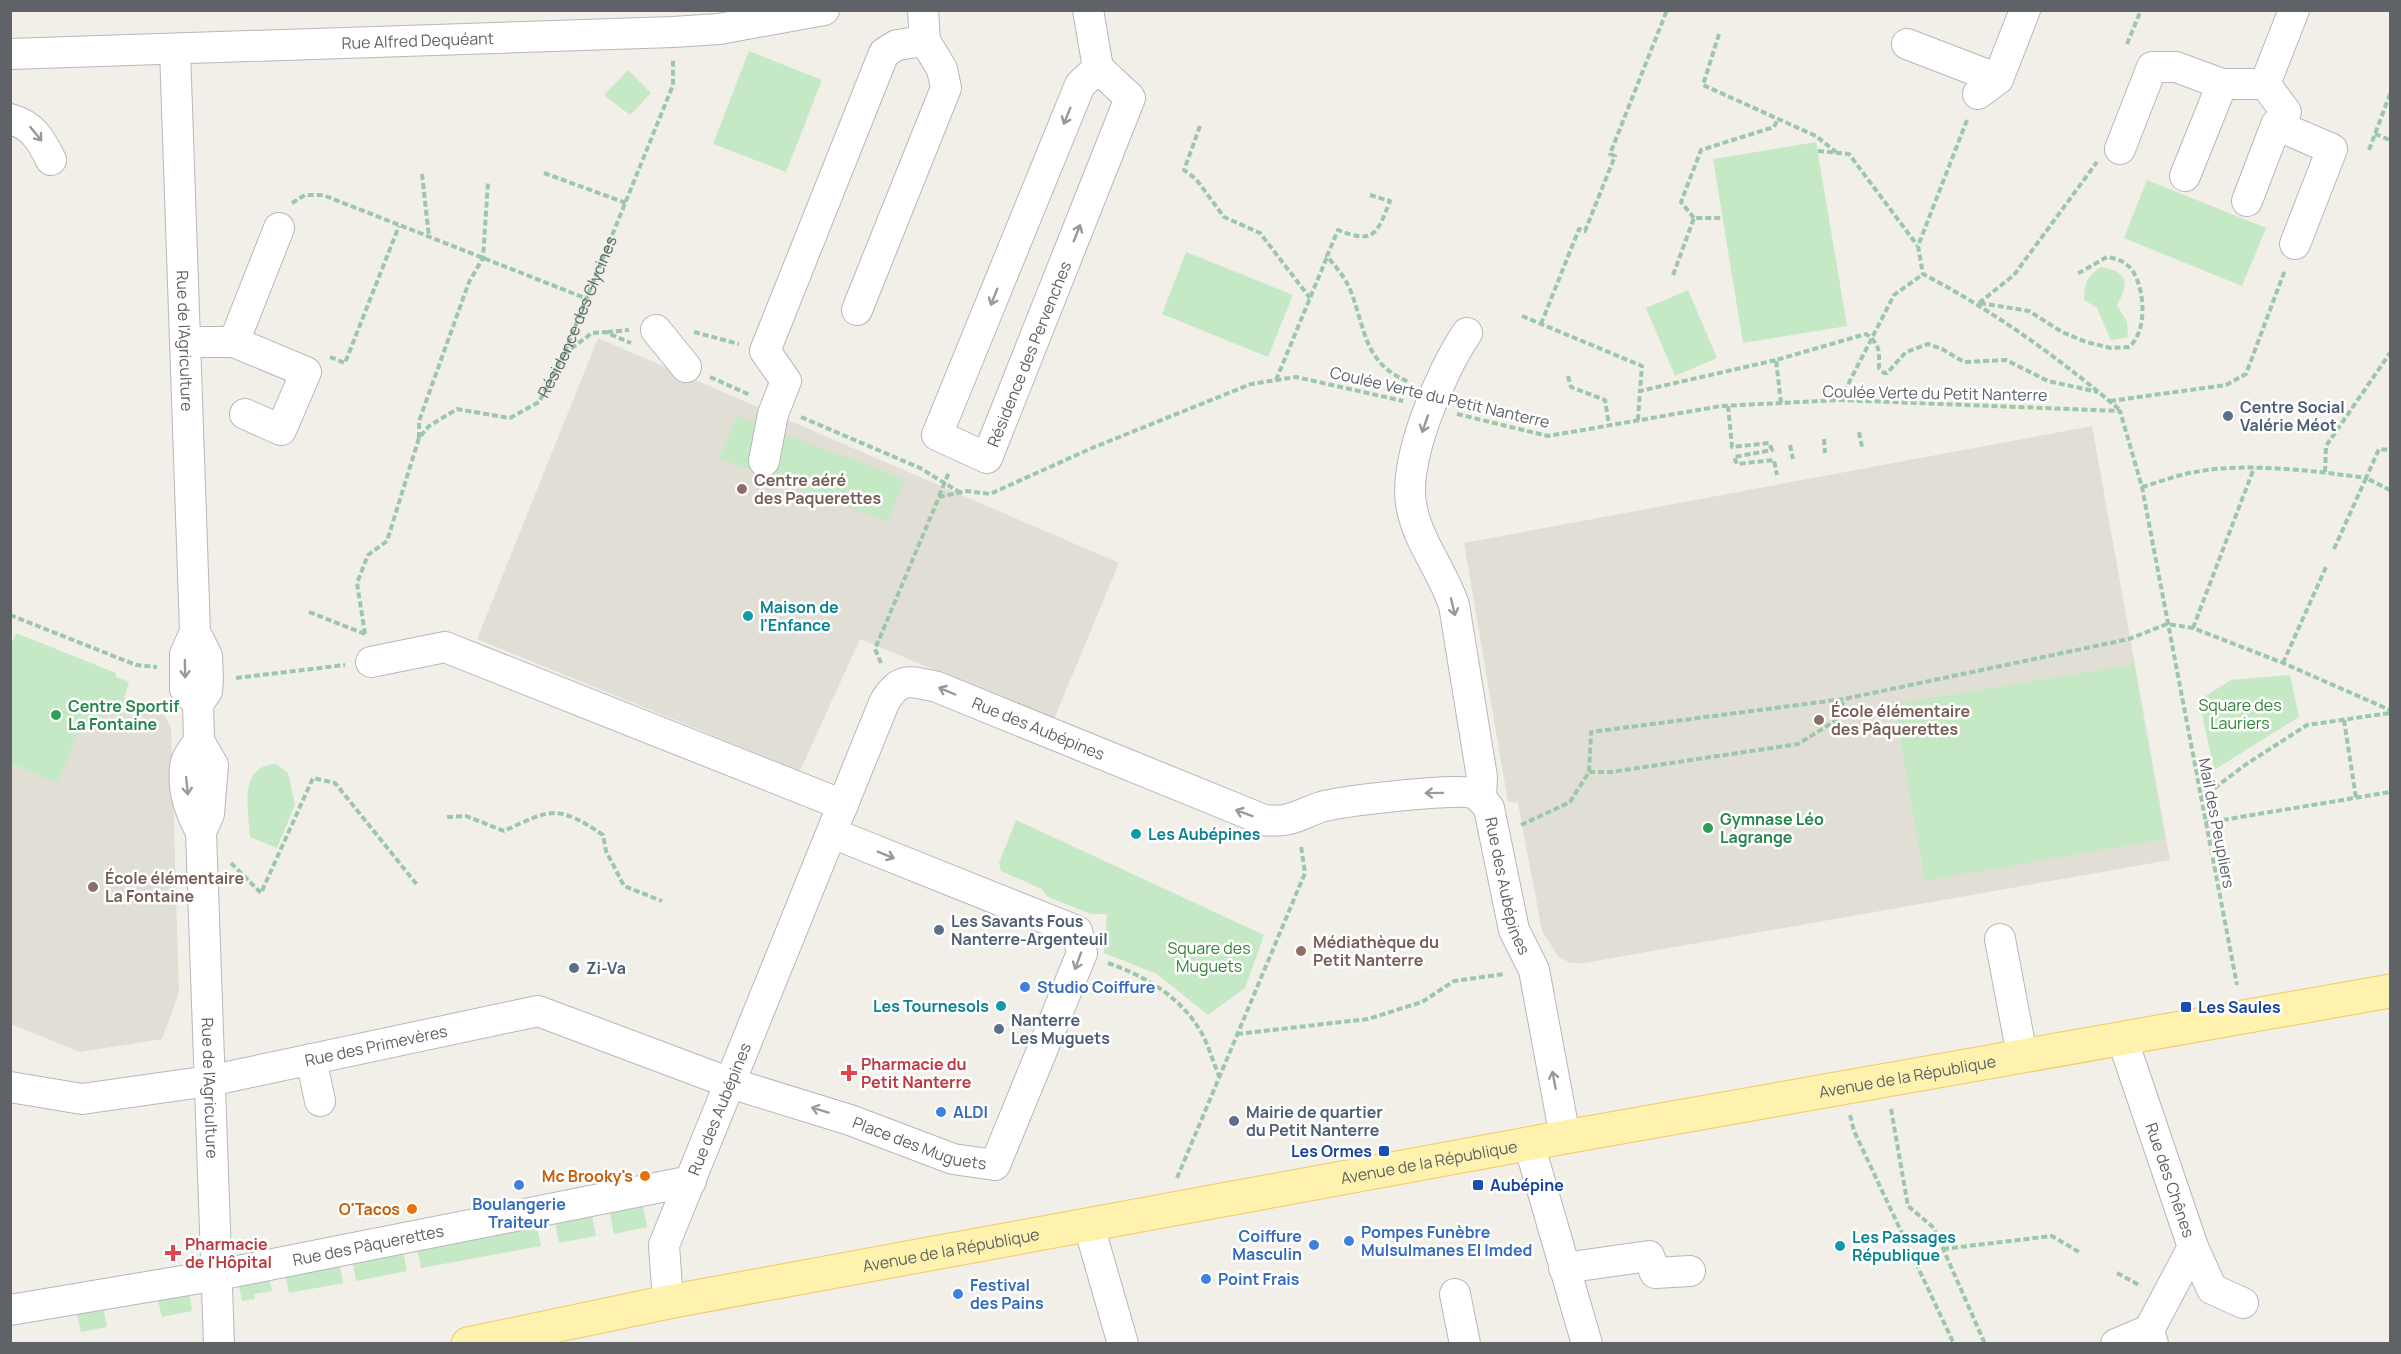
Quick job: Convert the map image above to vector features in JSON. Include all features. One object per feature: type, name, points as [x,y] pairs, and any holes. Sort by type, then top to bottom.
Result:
[{"type":"main road","name":"Avenue de la République","points":[[468,1344],[564,1334],[668,1302],[1163,1213],[1844,1086],[2391,991]]},
{"type":"street","name":"Rue Alfred Dequéant","points":[[10,54],[673,32],[719,29],[824,10]]},
{"type":"street","points":[[857,310],[946,88],[942,69],[925,40],[923,10]]},
{"type":"street","points":[[1088,10],[1098,68]]},
{"type":"street","points":[[1907,44],[1988,86],[2025,10]]},
{"type":"street","points":[[2265,84],[2294,10]]},
{"type":"street","points":[[764,461],[773,414],[786,381],[765,351],[884,53],[897,45],[925,40]]},
{"type":"street","name":"Rue de l'Agriculture","points":[[175,50],[195,632],[185,654],[185,689],[198,704],[199,741],[213,765],[209,814],[201,832],[219,1344]]},
{"type":"street","points":[[2109,155],[2151,67],[2176,67],[2222,84],[2265,84]]},
{"type":"street","name":"Résidence des Pervenches","points":[[1098,68],[1130,99],[987,458],[937,435],[1080,85],[1098,68]]},
{"type":"street","points":[[2185,176],[2222,84]]},
{"type":"street","points":[[2247,201],[2276,125],[2286,112],[2265,84]]},
{"type":"street","points":[[10,119],[29,126],[42,142],[51,160]]},
{"type":"street","points":[[2276,125],[2332,149],[2295,244]]},
{"type":"street","points":[[234,342],[279,228]]},
{"type":"street","points":[[656,330],[687,367]]},
{"type":"street","points":[[1467,333],[1455,350],[1444,405],[1412,463],[1409,485],[1412,509],[1429,555],[1448,587],[1454,605],[1482,777],[1481,798]]},
{"type":"street","points":[[185,342],[234,342],[306,372],[281,430],[245,414]]},
{"type":"street","points":[[368,648],[445,647],[843,805]]},
{"type":"street","name":"Rue des Aubépines","points":[[668,1302],[664,1245],[884,703],[892,688],[908,681],[937,687],[1247,815],[1281,822],[1322,807],[1421,794],[1471,793],[1481,798],[1489,808],[1514,930],[1534,970],[1565,1137]]},
{"type":"street","points":[[832,833],[1077,931],[1082,953]]},
{"type":"street","points":[[2001,939],[2022,1055]]},
{"type":"street","name":"Place des Muguets","points":[[730,1083],[850,1120],[953,1159],[995,1165],[1082,953]]},
{"type":"street","name":"Rue des Primevères","points":[[10,1087],[82,1099],[209,1080],[538,1011],[730,1083]]},
{"type":"street","name":"Rue des Chênes","points":[[2122,1038],[2193,1247],[2212,1289],[2243,1303]]},
{"type":"street","points":[[311,1059],[320,1101]]},
{"type":"street","points":[[1529,1144],[1587,1344]]},
{"type":"street","name":"Rue des Pâquerettes","points":[[10,1310],[218,1275],[691,1181]]},
{"type":"street","points":[[1089,1226],[1123,1344]]},
{"type":"street","points":[[2116,1344],[2151,1337],[2193,1247]]},
{"type":"street","points":[[1564,1268],[1649,1256],[1655,1272],[1690,1271]]},
{"type":"street","points":[[1455,1294],[1465,1344]]},
{"type":"path","points":[[1541,324],[1579,230],[1585,231],[1615,156],[1610,154],[1667,10]]},
{"type":"path","points":[[2127,44],[2141,10]]},
{"type":"path","name":"Résidence des Glycines","points":[[419,438],[429,426],[457,409],[510,418],[539,402],[564,354],[673,85],[673,32]]},
{"type":"path","points":[[1719,34],[1702,85],[1816,136],[1836,153]]},
{"type":"path","points":[[1918,246],[1988,86]]},
{"type":"path","points":[[2369,150],[2391,94]]},
{"type":"path","points":[[1694,218],[1681,202],[1701,150],[1774,127],[1778,119]]},
{"type":"path","points":[[1200,126],[1184,170],[1196,179],[1224,217],[1260,233],[1310,298]]},
{"type":"path","points":[[2375,134],[2391,140]]},
{"type":"path","points":[[1818,151],[1849,154],[1918,246],[1923,274]]},
{"type":"path","points":[[1979,303],[2014,275],[2109,155]]},
{"type":"path","points":[[544,173],[626,203]]},
{"type":"path","points":[[422,174],[429,237]]},
{"type":"path","points":[[368,648],[357,583],[368,555],[387,541],[419,438],[419,420],[469,282],[483,258],[488,182]]},
{"type":"path","points":[[279,228],[288,206],[305,195],[323,195],[585,298]]},
{"type":"path","points":[[1276,380],[1338,230],[1364,238],[1374,235],[1379,228],[1390,201],[1370,195]]},
{"type":"path","points":[[1694,218],[1722,218]]},
{"type":"path","points":[[1673,275],[1694,218]]},
{"type":"path","points":[[306,372],[325,355],[345,363],[399,225]]},
{"type":"path","points":[[2110,401],[2226,385],[2246,374],[2295,244]]},
{"type":"path","points":[[1327,256],[1349,286],[1370,352],[1390,372],[1425,389],[1444,405]]},
{"type":"path","points":[[1979,303],[2029,311],[2062,332],[2086,342],[2111,348],[2129,346],[2140,332],[2141,322],[2141,302],[2137,281],[2131,269],[2122,261],[2107,257],[2077,274]]},
{"type":"path","points":[[1923,274],[1979,303],[2110,401],[2120,411],[2142,488],[2196,471],[2254,468],[2325,472],[2366,478],[2391,490]]},
{"type":"path","points":[[1840,400],[1894,295],[1923,274]]},
{"type":"path","points":[[1522,316],[1642,366],[1638,420]]},
{"type":"path","points":[[1640,391],[1776,360],[1866,334],[1879,346],[1879,368],[1884,373],[1887,373],[1906,352],[1928,344],[1964,362],[2011,362],[2048,381],[2099,392]]},
{"type":"path","points":[[2325,472],[2326,446],[2391,354]]},
{"type":"path","points":[[1776,360],[1781,403]]},
{"type":"path","points":[[1568,376],[1571,387],[1605,400],[1609,425]]},
{"type":"path","name":"Coulée Verte du Petit Nanterre","points":[[892,688],[875,650],[939,497],[968,491],[990,494],[1092,448],[1251,384],[1296,377],[1444,405],[1548,436],[1728,406],[1840,400],[2120,411]]},
{"type":"path","points":[[1728,406],[1732,447],[1770,442],[1772,450],[1734,457],[1737,464],[1774,460],[1777,475]]},
{"type":"path","points":[[1859,432],[1862,447]]},
{"type":"path","points":[[1824,439],[1825,453]]},
{"type":"path","points":[[1790,445],[1793,459]]},
{"type":"path","points":[[2334,549],[2379,449],[2391,450]]},
{"type":"path","points":[[2193,628],[2254,468]]},
{"type":"path","name":"Mail des Peupliers","points":[[2142,488],[2237,985]]},
{"type":"path","points":[[2283,663],[2326,567]]},
{"type":"path","points":[[309,612],[368,648]]},
{"type":"path","points":[[10,615],[136,665],[165,668]]},
{"type":"path","points":[[1522,824],[1570,802],[1589,772],[1591,732],[1844,699],[2128,639],[2167,624],[2193,628],[2283,663],[2391,712]]},
{"type":"path","points":[[227,679],[368,648]]},
{"type":"path","points":[[1589,772],[1611,772],[1798,744],[1838,719],[1844,699]]},
{"type":"path","points":[[2200,799],[2245,765],[2307,725],[2391,712]]},
{"type":"path","points":[[2344,720],[2356,798]]},
{"type":"path","points":[[229,861],[261,893],[313,778],[335,783],[418,886]]},
{"type":"path","points":[[2205,823],[2391,792]]},
{"type":"path","points":[[447,817],[466,816],[504,831],[543,813],[558,811],[584,822],[603,834],[606,851],[624,885],[662,901]]},
{"type":"path","points":[[1163,1213],[1305,873],[1297,818]]},
{"type":"path","points":[[1082,953],[1134,972],[1169,993],[1201,1032],[1219,1077]]},
{"type":"path","points":[[1237,1034],[1368,1019],[1422,1002],[1454,981],[1534,970]]},
{"type":"path","points":[[1886,1079],[1908,1206],[1934,1228],[1985,1344]]},
{"type":"path","points":[[1844,1086],[1854,1131],[1954,1344]]},
{"type":"path","points":[[1943,1249],[2052,1236],[2079,1252]]},
{"type":"shaded area","name":"Centre aéré des Paquerettes","points":[[598,338],[1119,563],[1054,719],[860,639],[800,771],[477,639]]},
{"type":"shaded area","name":"École élémentaire des Pâquerettes","points":[[2092,426],[2170,860],[1584,963],[1570,963],[1558,956],[1542,931],[1518,803],[1508,802],[1464,543]]},
{"type":"shaded area","name":"École élémentaire La Fontaine","points":[[124,698],[164,715],[171,727],[179,992],[162,1039],[80,1052],[11,1024],[10,764],[58,782],[82,723],[107,702],[121,707]]},
{"type":"green space","points":[[749,51],[822,80],[786,172],[713,144]]},
{"type":"green space","points":[[628,70],[651,93],[630,115],[604,95]]},
{"type":"green space","points":[[1816,142],[1847,326],[1743,343],[1713,159]]},
{"type":"green space","points":[[2147,180],[2266,228],[2242,286],[2124,238]]},
{"type":"green space","points":[[1186,252],[1293,295],[1268,357],[1162,314]]},
{"type":"green space","points":[[2101,267],[2117,272],[2124,279],[2124,290],[2117,305],[2127,322],[2128,337],[2111,340],[2097,308],[2084,300],[2087,281]]},
{"type":"green space","points":[[1688,290],[1717,358],[1675,376],[1646,308]]},
{"type":"green space","points":[[737,416],[905,479],[888,522],[719,458]]},
{"type":"green space","name":"Centre Sportif La Fontaine","points":[[16,633],[116,673],[116,677],[129,682],[121,708],[107,702],[96,728],[82,723],[58,783],[11,764],[10,640],[13,641]]},
{"type":"green space","points":[[2134,664],[2165,839],[1925,881],[1894,704]]},
{"type":"green space","name":"Square des Lauriers","points":[[2290,675],[2299,717],[2214,770],[2199,700],[2231,680]]},
{"type":"green space","points":[[276,764],[288,773],[295,805],[277,848],[250,837],[248,803],[250,781],[255,772]]},
{"type":"green space","name":"Square des Muguets","points":[[1016,820],[1264,935],[1245,988],[1208,1015],[1157,974],[1104,953],[1107,914],[1091,914],[1048,897],[1042,889],[1001,871],[999,863]]},
{"type":"green space","points":[[643,1206],[647,1227],[614,1234],[610,1213]]},
{"type":"green space","points":[[591,1210],[596,1236],[559,1243],[554,1217]]},
{"type":"green space","points":[[537,1226],[541,1246],[421,1268],[417,1248]]},
{"type":"green space","points":[[403,1250],[407,1271],[356,1281],[352,1259]]},
{"type":"green space","points":[[339,1261],[343,1283],[289,1293],[285,1272]]},
{"type":"green space","points":[[268,1275],[272,1291],[254,1294],[255,1299],[242,1301],[238,1281]]},
{"type":"green space","points":[[189,1289],[192,1311],[162,1317],[157,1296]]},
{"type":"green space","points":[[103,1306],[107,1327],[81,1332],[76,1310]]},
{"type":"place","name":"Centre Social Valérie Méot","points":[[2228,416]]},
{"type":"place","name":"Centre aéré des Paquerettes","points":[[742,489]]},
{"type":"place","name":"Maison de l'Enfance","points":[[748,616]]},
{"type":"place","name":"Centre Sportif La Fontaine","points":[[56,715]]},
{"type":"place","name":"École élémentaire des Pâquerettes","points":[[1819,720]]},
{"type":"place","name":"Gymnase Léo Lagrange","points":[[1708,828]]},
{"type":"place","name":"Les Aubépines","points":[[1136,834]]},
{"type":"place","name":"École élémentaire La Fontaine","points":[[93,887]]},
{"type":"place","name":"Les Savants Fous Nanterre-Argenteuil","points":[[939,930]]},
{"type":"place","name":"Médiathèque du Petit Nanterre","points":[[1301,951]]},
{"type":"place","name":"Zi-Va","points":[[574,968]]},
{"type":"place","name":"Studio Coiffure","points":[[1025,987]]},
{"type":"place","name":"Les Tournesols","points":[[1001,1006]]},
{"type":"place","name":"Les Saules","points":[[2186,1007]]},
{"type":"place","name":"Nanterre Les Muguets","points":[[999,1029]]},
{"type":"place","name":"Pharmacie du Petit Nanterre","points":[[849,1073]]},
{"type":"place","name":"ALDI","points":[[941,1112]]},
{"type":"place","name":"Mairie de quartier du Petit Nanterre","points":[[1234,1121]]},
{"type":"place","name":"Les Ormes","points":[[1384,1151]]},
{"type":"place","name":"Mc Brooky's","points":[[645,1176]]},
{"type":"place","name":"Boulangerie Traiteur","points":[[519,1185]]},
{"type":"place","name":"Aubépine","points":[[1478,1185]]},
{"type":"place","name":"O'Tacos","points":[[412,1209]]},
{"type":"place","name":"Pompes Funèbre Mulsulmanes El Imded","points":[[1349,1241]]},
{"type":"place","name":"Coiffure Masculin","points":[[1314,1245]]},
{"type":"place","name":"Les Passages République","points":[[1840,1246]]},
{"type":"place","name":"Pharmacie de l'Hôpital","points":[[173,1253]]},
{"type":"place","name":"Point Frais","points":[[1206,1279]]},
{"type":"place","name":"Festival des Pains","points":[[958,1294]]}]
